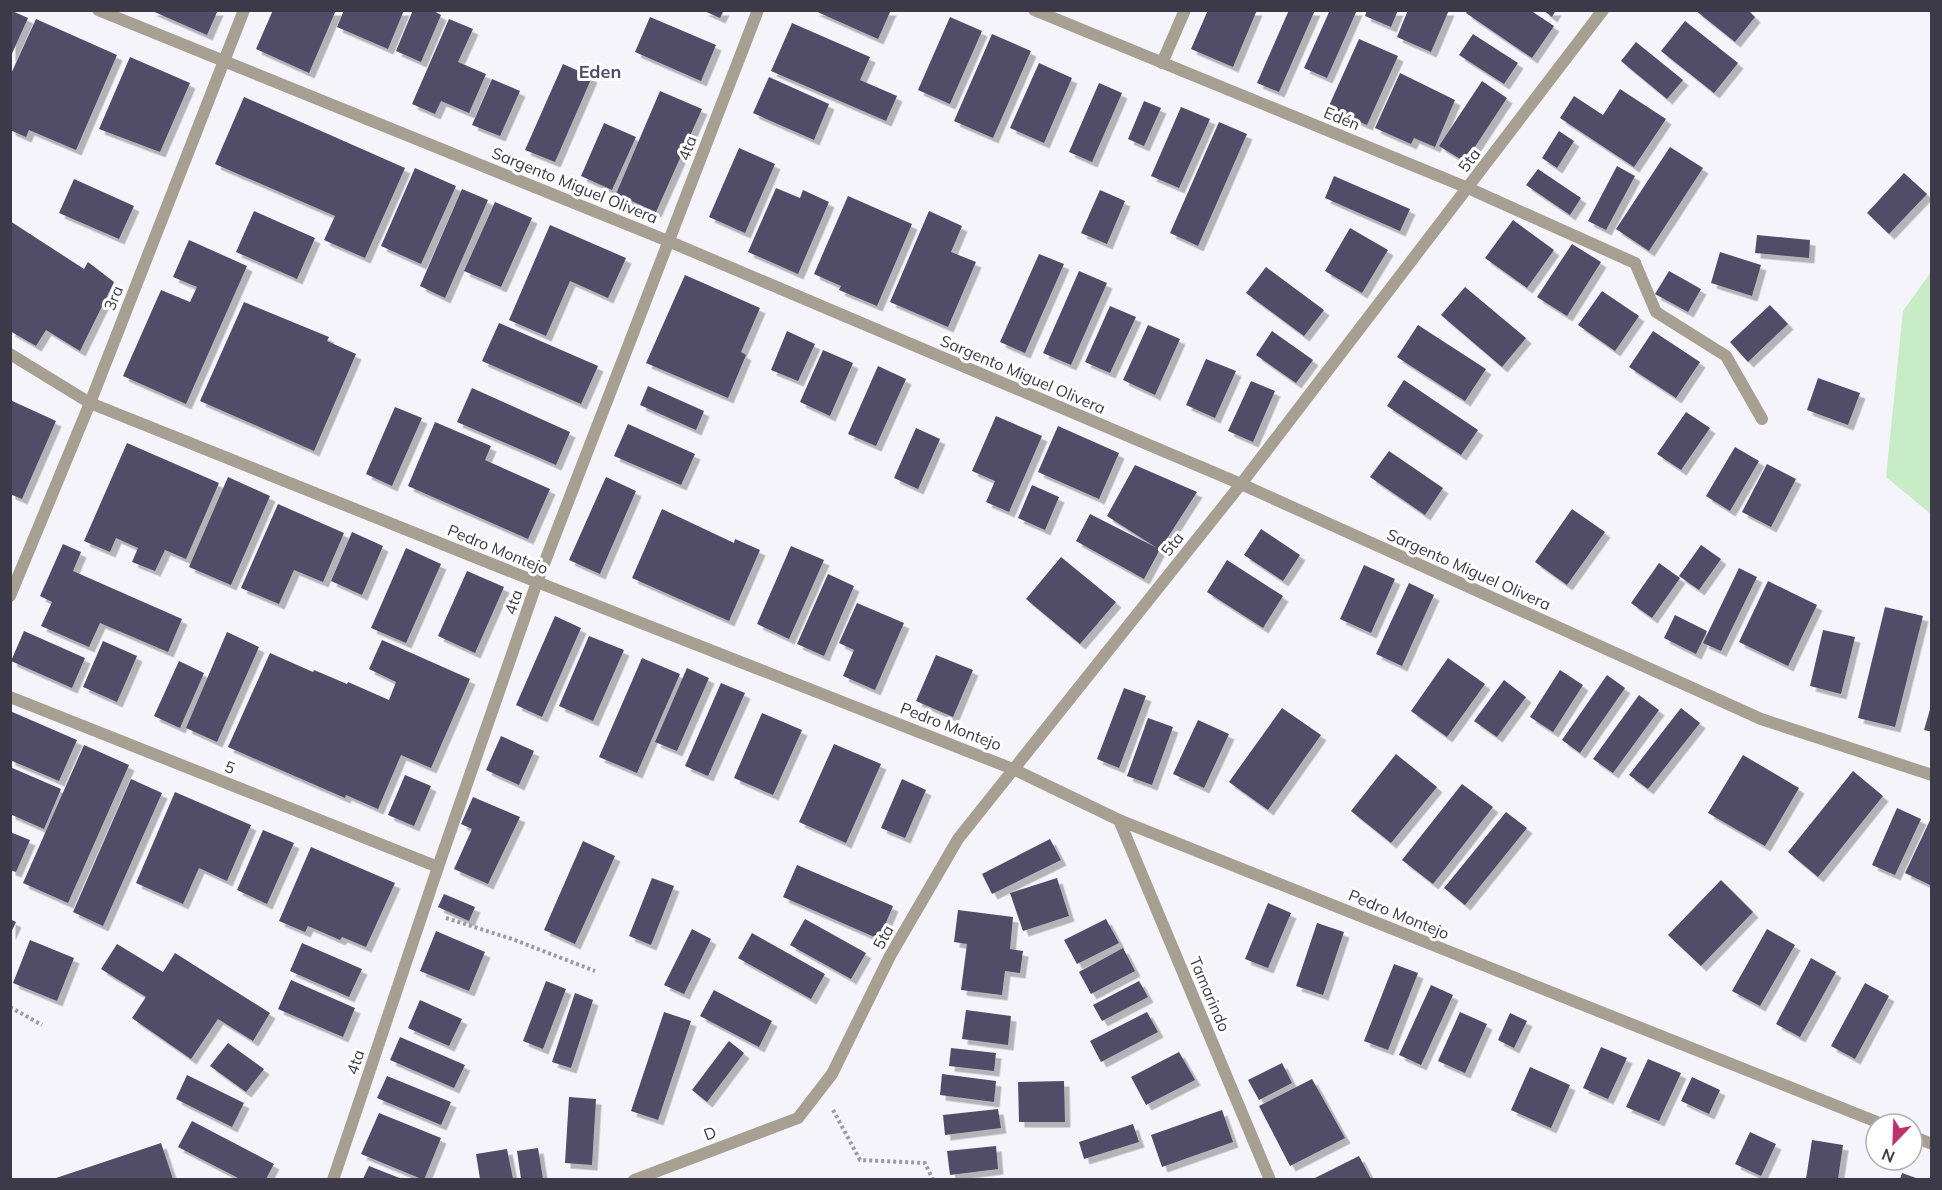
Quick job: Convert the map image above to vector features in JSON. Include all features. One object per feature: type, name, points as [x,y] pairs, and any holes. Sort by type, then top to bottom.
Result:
[{"type":"street","name":"Sargento Miguel Olivera","points":[[98,10],[668,241],[1240,484],[1761,719],[1932,775]]},
{"type":"street","name":"3ra","points":[[10,596],[90,403],[244,10]]},
{"type":"street","name":"4ta","points":[[333,1179],[537,582],[758,10]]},
{"type":"street","name":"Edén","points":[[1034,10],[1468,188],[1635,263],[1656,312],[1726,356],[1762,419]]},
{"type":"street","points":[[1162,63],[1185,10]]},
{"type":"street","name":"5ta","points":[[798,1118],[832,1074],[890,956],[958,839],[1240,484],[1602,10]]},
{"type":"street","name":"Pedro Montejo","points":[[10,354],[90,403],[1013,769],[1119,820],[1864,1117]]},
{"type":"street","name":"5","points":[[10,697],[438,867]]},
{"type":"street","name":"Tamarindo","points":[[1119,820],[1270,1179]]},
{"type":"street","name":"D","points":[[634,1179],[798,1118]]},
{"type":"path","points":[[423,911],[512,939],[595,971]]},
{"type":"path","points":[[10,1007],[42,1025]]},
{"type":"path","points":[[821,1089],[860,1160],[925,1163],[933,1179]]},
{"type":"green space","points":[[1931,272],[1931,514],[1886,477],[1903,311]]},
{"type":"building","points":[[10,10],[28,18],[10,58]]},
{"type":"building","points":[[150,10],[218,10],[207,35]]},
{"type":"building","points":[[273,10],[336,10],[309,73],[256,49]]},
{"type":"building","points":[[344,10],[404,10],[388,49],[337,27]]},
{"type":"building","points":[[413,10],[432,10],[441,15],[421,62],[396,51]]},
{"type":"building","points":[[702,10],[724,10],[720,18]]},
{"type":"building","points":[[813,10],[891,10],[878,39]]},
{"type":"building","points":[[1208,10],[1257,10],[1233,67],[1191,49]]},
{"type":"building","points":[[1289,10],[1315,10],[1279,92],[1257,83]]},
{"type":"building","points":[[1330,10],[1357,10],[1327,78],[1304,68]]},
{"type":"building","points":[[1367,10],[1398,10],[1391,27],[1365,16]]},
{"type":"building","points":[[1408,10],[1449,10],[1431,52],[1397,37]]},
{"type":"building","points":[[1468,10],[1530,10],[1554,26],[1532,58],[1466,13]]},
{"type":"building","points":[[1543,10],[1556,10],[1552,17]]},
{"type":"building","points":[[1695,10],[1748,10],[1755,17],[1735,42]]},
{"type":"building","points":[[650,17],[716,45],[701,81],[635,52]]},
{"type":"building","points":[[950,17],[982,31],[950,104],[918,90]]},
{"type":"building","points":[[36,19],[117,55],[76,150],[29,130],[26,137],[10,130],[10,76]]},
{"type":"building","points":[[449,19],[473,29],[458,62],[486,74],[469,113],[441,101],[435,114],[412,104]]},
{"type":"building","points":[[1685,21],[1738,63],[1714,93],[1661,51]]},
{"type":"building","points":[[792,23],[870,57],[860,80],[897,96],[886,121],[771,71]]},
{"type":"building","points":[[992,34],[1031,51],[993,138],[954,121]]},
{"type":"building","points":[[1473,34],[1518,63],[1504,84],[1459,55]]},
{"type":"building","points":[[1359,39],[1398,56],[1367,125],[1328,108]]},
{"type":"building","points":[[1636,42],[1683,80],[1667,99],[1621,61]]},
{"type":"building","points":[[130,57],[190,83],[160,152],[99,129]]},
{"type":"building","points":[[1039,63],[1072,78],[1044,143],[1010,128]]},
{"type":"building","points":[[563,64],[592,77],[555,162],[525,150]]},
{"type":"building","points":[[1400,73],[1455,100],[1435,147],[1414,138],[1411,144],[1375,128]]},
{"type":"building","points":[[769,77],[829,104],[814,140],[753,113]]},
{"type":"building","points":[[492,79],[520,91],[500,136],[472,125]]},
{"type":"building","points":[[1482,81],[1507,98],[1465,162],[1439,146]]},
{"type":"building","points":[[1099,83],[1122,93],[1092,162],[1069,152]]},
{"type":"building","points":[[1620,89],[1666,119],[1634,167],[1560,118],[1574,96],[1603,115]]},
{"type":"building","points":[[660,91],[702,109],[656,212],[616,194]]},
{"type":"building","points":[[244,97],[405,168],[365,258],[324,240],[335,216],[215,164]]},
{"type":"building","points":[[1144,101],[1161,108],[1144,146],[1128,139]]},
{"type":"building","points":[[1181,107],[1210,119],[1179,188],[1151,176]]},
{"type":"building","points":[[1219,122],[1247,134],[1198,246],[1170,233]]},
{"type":"building","points":[[604,123],[636,137],[612,190],[581,176]]},
{"type":"building","points":[[1559,131],[1574,141],[1557,168],[1542,158]]},
{"type":"building","points":[[1670,147],[1703,168],[1649,251],[1616,229]]},
{"type":"building","points":[[739,148],[775,164],[745,233],[709,217]]},
{"type":"building","points":[[1617,166],[1635,176],[1606,230],[1588,221]]},
{"type":"building","points":[[415,168],[456,186],[421,264],[381,246]]},
{"type":"building","points":[[1538,169],[1581,198],[1570,215],[1526,185]]},
{"type":"building","points":[[1904,173],[1927,194],[1889,234],[1867,213]]},
{"type":"building","points":[[1334,176],[1410,209],[1400,231],[1325,198]]},
{"type":"building","points":[[74,179],[134,206],[119,239],[59,213]]},
{"type":"building","points":[[776,188],[800,198],[803,190],[829,202],[798,274],[748,252]]},
{"type":"building","points":[[462,189],[488,200],[445,298],[420,286]]},
{"type":"building","points":[[1100,190],[1125,201],[1107,244],[1081,233]]},
{"type":"building","points":[[848,196],[912,224],[877,306],[839,290],[841,286],[814,274]]},
{"type":"building","points":[[495,202],[532,218],[501,287],[464,271]]},
{"type":"building","points":[[254,211],[315,238],[297,279],[236,252]]},
{"type":"building","points":[[929,211],[962,226],[951,252],[976,262],[948,327],[890,302]]},
{"type":"building","points":[[1513,220],[1554,250],[1527,288],[1485,258]]},
{"type":"building","points":[[10,221],[84,269],[88,262],[114,282],[80,351],[46,330],[36,346],[10,331]]},
{"type":"building","points":[[550,225],[626,258],[608,298],[570,281],[546,336],[509,320]]},
{"type":"building","points":[[1350,228],[1388,250],[1362,293],[1325,271]]},
{"type":"building","points":[[1757,235],[1810,240],[1809,258],[1755,253]]},
{"type":"building","points":[[189,240],[247,266],[186,404],[123,376],[161,290],[190,302],[197,287],[173,277]]},
{"type":"building","points":[[1572,244],[1601,262],[1567,316],[1537,297]]},
{"type":"building","points":[[1720,252],[1761,265],[1752,296],[1711,283]]},
{"type":"building","points":[[1039,254],[1064,264],[1025,353],[1000,342]]},
{"type":"building","points":[[1266,267],[1324,310],[1304,336],[1246,293]]},
{"type":"building","points":[[1079,271],[1107,283],[1071,365],[1043,353]]},
{"type":"building","points":[[1669,271],[1701,289],[1688,312],[1655,294]]},
{"type":"building","points":[[685,275],[760,308],[741,352],[746,355],[728,398],[646,363]]},
{"type":"building","points":[[1465,287],[1526,338],[1502,367],[1441,315]]},
{"type":"building","points":[[1602,291],[1639,316],[1615,351],[1578,325]]},
{"type":"building","points":[[244,302],[329,337],[327,341],[356,354],[314,451],[200,401]]},
{"type":"building","points":[[1770,305],[1788,324],[1748,362],[1730,342]]},
{"type":"building","points":[[1110,306],[1136,317],[1110,373],[1085,362]]},
{"type":"building","points":[[499,323],[598,366],[581,404],[482,361]]},
{"type":"building","points":[[1148,325],[1180,339],[1155,395],[1123,380]]},
{"type":"building","points":[[1418,325],[1486,369],[1465,401],[1397,357]]},
{"type":"building","points":[[787,331],[815,344],[798,381],[771,370]]},
{"type":"building","points":[[1272,331],[1313,360],[1296,383],[1256,355]]},
{"type":"building","points":[[1653,331],[1700,362],[1676,398],[1629,367]]},
{"type":"building","points":[[823,350],[853,363],[830,416],[800,402]]},
{"type":"building","points":[[1206,359],[1236,371],[1215,418],[1186,405]]},
{"type":"building","points":[[878,366],[906,379],[876,446],[848,434]]},
{"type":"building","points":[[1818,378],[1860,393],[1848,425],[1807,410]]},
{"type":"building","points":[[1404,380],[1478,430],[1461,455],[1387,406]]},
{"type":"building","points":[[1251,381],[1275,391],[1253,442],[1228,431]]},
{"type":"building","points":[[648,386],[704,411],[696,430],[640,405]]},
{"type":"building","points":[[472,388],[570,432],[556,465],[457,422]]},
{"type":"building","points":[[10,400],[56,421],[22,499],[10,494]]},
{"type":"building","points":[[395,407],[422,418],[392,486],[366,474]]},
{"type":"building","points":[[1686,412],[1710,428],[1681,470],[1657,454]]},
{"type":"building","points":[[996,416],[1042,436],[1009,512],[986,502],[995,481],[972,471]]},
{"type":"building","points":[[435,422],[491,446],[485,460],[550,489],[528,539],[408,486]]},
{"type":"building","points":[[628,424],[695,454],[681,485],[614,456]]},
{"type":"building","points":[[1058,426],[1119,453],[1099,499],[1038,472]]},
{"type":"building","points":[[916,428],[940,439],[918,489],[894,478]]},
{"type":"building","points":[[127,443],[219,483],[186,559],[165,550],[155,571],[132,562],[138,548],[116,538],[110,552],[84,541]]},
{"type":"building","points":[[1735,447],[1759,461],[1730,511],[1706,496]]},
{"type":"building","points":[[1389,451],[1443,488],[1425,515],[1370,477]]},
{"type":"building","points":[[1767,464],[1796,479],[1771,527],[1742,512]]},
{"type":"building","points":[[1135,465],[1197,492],[1144,579],[1076,541],[1090,514],[1157,548],[1107,516]]},
{"type":"building","points":[[228,477],[270,496],[231,585],[189,567]]},
{"type":"building","points":[[606,477],[636,491],[600,574],[569,560]]},
{"type":"building","points":[[1032,485],[1059,497],[1045,530],[1018,518]]},
{"type":"building","points":[[278,504],[344,533],[323,582],[294,570],[279,604],[241,588]]},
{"type":"building","points":[[662,509],[734,543],[735,539],[760,550],[729,621],[632,578]]},
{"type":"building","points":[[1572,509],[1605,532],[1567,585],[1535,562]]},
{"type":"building","points":[[1261,529],[1300,555],[1283,581],[1244,555]]},
{"type":"building","points":[[352,532],[383,546],[362,595],[331,581]]},
{"type":"building","points":[[63,544],[81,552],[73,571],[182,619],[168,652],[100,623],[89,647],[41,626],[52,602],[40,596]]},
{"type":"building","points":[[1701,545],[1721,559],[1699,590],[1679,576]]},
{"type":"building","points":[[791,546],[824,560],[789,639],[757,624]]},
{"type":"building","points":[[406,548],[441,564],[406,643],[371,628]]},
{"type":"building","points":[[1061,557],[1116,602],[1080,644],[1026,599]]},
{"type":"building","points":[[1227,560],[1283,596],[1263,628],[1207,592]]},
{"type":"building","points":[[1659,563],[1680,578],[1652,618],[1631,603]]},
{"type":"building","points":[[1364,565],[1395,579],[1371,633],[1340,619]]},
{"type":"building","points":[[1739,568],[1757,577],[1721,651],[1703,643]]},
{"type":"building","points":[[467,571],[504,587],[475,653],[438,636]]},
{"type":"building","points":[[828,574],[854,586],[824,656],[797,644]]},
{"type":"building","points":[[1768,581],[1817,605],[1788,666],[1739,642]]},
{"type":"building","points":[[1409,583],[1434,595],[1402,666],[1376,654]]},
{"type":"building","points":[[857,603],[904,623],[875,690],[843,676],[854,650],[839,643]]},
{"type":"building","points":[[1885,607],[1923,616],[1895,727],[1858,718]]},
{"type":"building","points":[[1675,615],[1707,631],[1696,654],[1664,638]]},
{"type":"building","points":[[555,616],[581,628],[542,717],[516,705]]},
{"type":"building","points":[[1823,630],[1855,637],[1841,694],[1810,686]]},
{"type":"building","points":[[24,631],[85,658],[72,688],[11,661]]},
{"type":"building","points":[[227,632],[259,647],[217,742],[186,728]]},
{"type":"building","points":[[589,636],[624,650],[593,721],[559,706]]},
{"type":"building","points":[[382,640],[470,679],[431,768],[401,755],[378,809],[346,795],[345,798],[228,747],[270,653],[313,672],[314,670],[347,684],[348,682],[389,700],[396,682],[369,669]]},
{"type":"building","points":[[103,641],[137,656],[117,702],[83,687]]},
{"type":"building","points":[[936,655],[973,670],[953,717],[916,701]]},
{"type":"building","points":[[642,658],[680,674],[637,773],[599,757]]},
{"type":"building","points":[[1448,658],[1485,684],[1447,737],[1411,711]]},
{"type":"building","points":[[179,661],[204,673],[180,728],[154,716]]},
{"type":"building","points":[[687,668],[709,678],[677,751],[655,742]]},
{"type":"building","points":[[1560,670],[1583,685],[1553,732],[1530,717]]},
{"type":"building","points":[[1607,675],[1625,688],[1580,753],[1562,740]]},
{"type":"building","points":[[1504,680],[1526,697],[1497,737],[1474,721]]},
{"type":"building","points":[[721,683],[745,693],[708,776],[685,766]]},
{"type":"building","points":[[1124,688],[1146,696],[1119,768],[1097,759]]},
{"type":"building","points":[[1639,695],[1659,710],[1613,773],[1593,759]]},
{"type":"building","points":[[1932,707],[1932,732],[1924,730]]},
{"type":"building","points":[[1282,708],[1321,735],[1268,810],[1229,782]]},
{"type":"building","points":[[1681,708],[1700,723],[1648,789],[1629,775]]},
{"type":"building","points":[[10,711],[77,740],[59,781],[10,760]]},
{"type":"building","points":[[762,713],[802,730],[773,795],[734,778]]},
{"type":"building","points":[[1148,718],[1173,727],[1152,785],[1127,776]]},
{"type":"building","points":[[1198,720],[1229,734],[1204,788],[1173,774]]},
{"type":"building","points":[[501,736],[534,751],[519,785],[486,770]]},
{"type":"building","points":[[834,744],[881,764],[846,843],[799,822]]},
{"type":"building","points":[[84,745],[129,765],[68,903],[23,883]]},
{"type":"building","points":[[1396,754],[1437,787],[1391,843],[1351,811]]},
{"type":"building","points":[[1743,755],[1799,788],[1765,846],[1708,813]]},
{"type":"building","points":[[10,767],[61,789],[44,829],[10,814]]},
{"type":"building","points":[[1853,771],[1883,796],[1818,877],[1788,852]]},
{"type":"building","points":[[405,775],[431,786],[414,826],[388,815]]},
{"type":"building","points":[[131,779],[162,793],[103,926],[73,912]]},
{"type":"building","points":[[902,779],[926,790],[905,838],[881,828]]},
{"type":"building","points":[[1462,784],[1493,807],[1433,884],[1402,860]]},
{"type":"building","points":[[175,792],[251,825],[227,881],[199,868],[183,904],[136,883]]},
{"type":"building","points":[[473,797],[520,817],[488,884],[454,869],[472,829],[461,824]]},
{"type":"building","points":[[1897,808],[1921,819],[1895,875],[1872,865]]},
{"type":"building","points":[[1506,812],[1527,828],[1465,905],[1444,888]]},
{"type":"building","points":[[1932,816],[1932,886],[1905,873]]},
{"type":"building","points":[[263,830],[294,843],[267,904],[237,890]]},
{"type":"building","points":[[10,832],[30,840],[16,872],[10,870]]},
{"type":"building","points":[[1050,839],[1061,860],[992,894],[982,874]]},
{"type":"building","points":[[583,841],[615,856],[575,944],[544,930]]},
{"type":"building","points":[[311,847],[395,883],[366,947],[342,937],[340,940],[308,926],[305,932],[279,921]]},
{"type":"building","points":[[797,865],[893,906],[879,939],[783,897]]},
{"type":"building","points":[[652,878],[674,886],[651,945],[629,936]]},
{"type":"building","points":[[1057,878],[1069,916],[1023,931],[1010,893]]},
{"type":"building","points":[[1721,880],[1753,912],[1701,966],[1668,935]]},
{"type":"building","points":[[444,894],[475,907],[469,921],[438,907]]},
{"type":"building","points":[[1268,903],[1291,913],[1268,968],[1245,959]]},
{"type":"building","points":[[958,910],[1013,917],[1010,949],[1023,951],[1020,973],[1005,971],[1002,995],[961,990],[967,944],[954,942]]},
{"type":"building","points":[[10,919],[16,922],[10,935]]},
{"type":"building","points":[[805,919],[866,953],[851,979],[790,945]]},
{"type":"building","points":[[1106,919],[1119,943],[1077,964],[1064,940]]},
{"type":"building","points":[[1317,923],[1344,932],[1323,995],[1296,986]]},
{"type":"building","points":[[692,929],[711,939],[684,994],[664,985]]},
{"type":"building","points":[[1767,929],[1795,945],[1760,1006],[1732,991]]},
{"type":"building","points":[[436,931],[485,952],[469,991],[420,971]]},
{"type":"building","points":[[752,933],[825,974],[811,999],[738,958]]},
{"type":"building","points":[[30,940],[74,958],[57,1001],[13,983]]},
{"type":"building","points":[[302,943],[362,969],[349,997],[290,971]]},
{"type":"building","points":[[117,944],[163,972],[175,953],[270,1013],[253,1041],[218,1019],[191,1059],[132,1018],[146,997],[101,969]]},
{"type":"building","points":[[1123,948],[1135,971],[1091,994],[1079,972]]},
{"type":"building","points":[[1811,958],[1836,972],[1800,1037],[1776,1024]]},
{"type":"building","points":[[1394,964],[1418,973],[1388,1050],[1364,1041]]},
{"type":"building","points":[[291,980],[355,1008],[343,1037],[278,1009]]},
{"type":"building","points":[[546,981],[566,989],[543,1049],[523,1041]]},
{"type":"building","points":[[1139,981],[1148,997],[1102,1021],[1093,1005]]},
{"type":"building","points":[[1865,983],[1889,996],[1855,1059],[1831,1046]]},
{"type":"building","points":[[1431,985],[1453,995],[1421,1065],[1399,1055]]},
{"type":"building","points":[[714,990],[772,1021],[759,1047],[700,1016]]},
{"type":"building","points":[[575,993],[593,1000],[571,1068],[552,1062]]},
{"type":"building","points":[[420,1000],[462,1019],[449,1046],[408,1028]]},
{"type":"building","points":[[966,1010],[1011,1016],[1008,1045],[962,1039]]},
{"type":"building","points":[[664,1012],[691,1021],[658,1120],[631,1111]]},
{"type":"building","points":[[1147,1012],[1158,1032],[1101,1062],[1090,1041]]},
{"type":"building","points":[[1460,1012],[1487,1024],[1465,1073],[1438,1061]]},
{"type":"building","points":[[1510,1013],[1527,1021],[1514,1048],[1498,1040]]},
{"type":"building","points":[[400,1037],[465,1065],[454,1088],[390,1060]]},
{"type":"building","points":[[729,1041],[744,1053],[707,1102],[692,1090]]},
{"type":"building","points":[[228,1043],[264,1069],[246,1092],[210,1066]]},
{"type":"building","points":[[1601,1047],[1627,1058],[1608,1099],[1583,1088]]},
{"type":"building","points":[[951,1048],[996,1053],[994,1071],[949,1066]]},
{"type":"building","points":[[1179,1052],[1195,1080],[1146,1105],[1131,1077]]},
{"type":"building","points":[[1648,1059],[1681,1073],[1659,1121],[1626,1107]]},
{"type":"building","points":[[1282,1063],[1292,1083],[1259,1100],[1248,1080]]},
{"type":"building","points":[[1530,1067],[1570,1085],[1551,1128],[1511,1110]]},
{"type":"building","points":[[942,1074],[996,1081],[994,1102],[940,1095]]},
{"type":"building","points":[[187,1075],[244,1103],[232,1127],[176,1099]]},
{"type":"building","points":[[387,1076],[451,1102],[441,1125],[377,1098]]},
{"type":"building","points":[[1692,1077],[1720,1090],[1709,1114],[1681,1101]]},
{"type":"building","points":[[1312,1079],[1345,1138],[1290,1166],[1259,1106]]},
{"type":"building","points":[[1064,1081],[1065,1122],[1019,1122],[1018,1082]]},
{"type":"building","points":[[569,1097],[596,1099],[592,1165],[565,1163]]},
{"type":"building","points":[[998,1109],[1001,1128],[945,1135],[943,1115]]},
{"type":"building","points":[[1222,1110],[1233,1142],[1162,1167],[1151,1135]]},
{"type":"building","points":[[379,1113],[441,1138],[424,1180],[361,1154]]},
{"type":"building","points":[[192,1121],[274,1164],[266,1179],[240,1179],[178,1147]]},
{"type":"building","points":[[1133,1124],[1139,1142],[1084,1159],[1079,1142]]},
{"type":"building","points":[[1750,1132],[1776,1144],[1761,1176],[1735,1164]]},
{"type":"building","points":[[1812,1140],[1843,1145],[1838,1179],[1806,1179]]},
{"type":"building","points":[[161,1143],[173,1179],[53,1179]]},
{"type":"building","points":[[996,1146],[998,1169],[950,1175],[947,1151]]},
{"type":"building","points":[[538,1148],[543,1179],[521,1179],[517,1151]]},
{"type":"building","points":[[507,1149],[513,1179],[480,1179],[476,1154]]},
{"type":"building","points":[[1359,1156],[1371,1179],[1313,1179]]},
{"type":"building","points":[[369,1166],[402,1179],[363,1179]]},
{"type":"building","points":[[1902,1173],[1916,1178],[1916,1179],[1900,1179]]},
{"type":"district","name":"Eden","points":[[600,71]]}]
